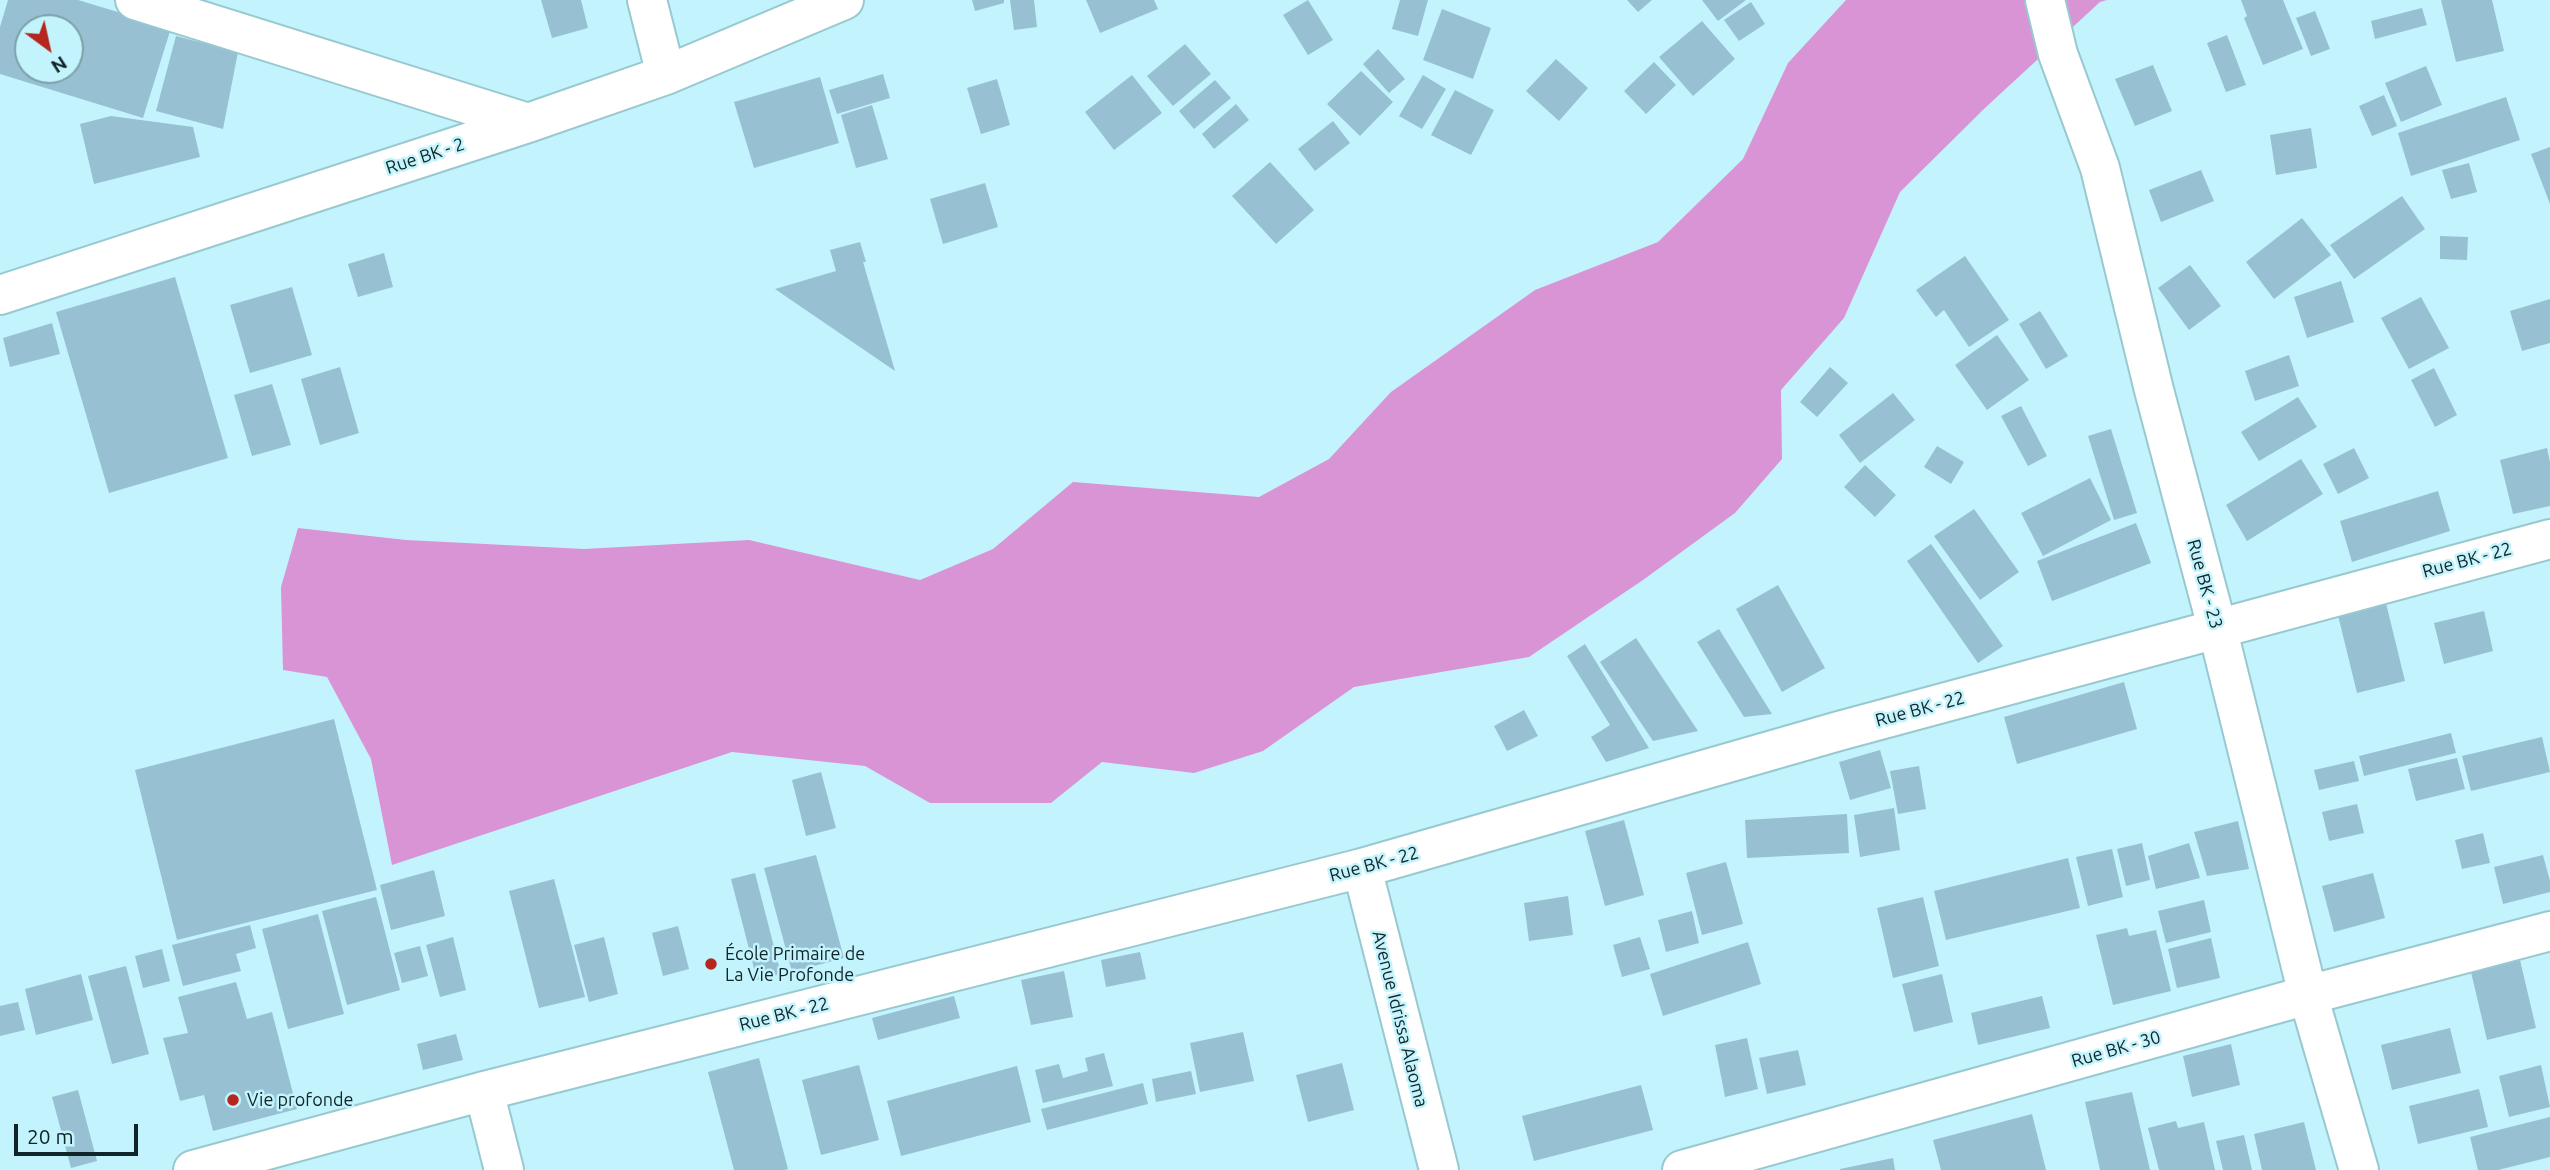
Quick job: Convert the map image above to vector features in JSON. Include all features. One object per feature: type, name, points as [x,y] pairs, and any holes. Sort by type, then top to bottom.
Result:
[{"type":"street","points":[[135,0],[527,123]]},
{"type":"street","points":[[647,0],[666,75]]},
{"type":"street","name":"Rue BK - 2","points":[[0,295],[666,75],[844,0]]},
{"type":"street","name":"Rue BK - 23","points":[[2045,0],[2058,54],[2100,168],[2308,995],[2359,1170]]},
{"type":"street","name":"Rue BK - 22","points":[[193,1170],[484,1091],[1362,868],[1839,731],[2550,539]]},
{"type":"street","name":"Avenue Idrissa Alaoma","points":[[1362,868],[1439,1170]]},
{"type":"street","name":"Rue BK - 30","points":[[1682,1170],[2308,995],[2550,931]]},
{"type":"street","points":[[484,1091],[504,1170]]},
{"type":"shaded area","points":[[1846,0],[2107,0],[2100,2],[1986,107],[1900,192],[1844,318],[1781,390],[1782,459],[1735,513],[1643,580],[1529,657],[1354,687],[1263,751],[1194,773],[1102,762],[1051,803],[930,803],[865,766],[732,752],[392,865],[371,759],[327,677],[283,670],[281,587],[298,528],[406,540],[584,549],[749,540],[920,580],[993,549],[1073,482],[1259,497],[1329,459],[1391,392],[1535,290],[1658,242],[1743,159],[1788,63]]},
{"type":"building","points":[[8,0],[78,0],[171,28],[143,118],[32,84],[84,84],[84,14],[14,14],[14,78],[0,74],[0,27]]},
{"type":"building","points":[[541,0],[581,0],[588,28],[552,38]]},
{"type":"building","points":[[972,0],[1004,0],[1004,3],[975,11]]},
{"type":"building","points":[[1010,0],[1034,0],[1037,27],[1014,30]]},
{"type":"building","points":[[1086,0],[1154,0],[1158,9],[1100,33]]},
{"type":"building","points":[[1308,0],[1333,40],[1308,55],[1283,15]]},
{"type":"building","points":[[1400,0],[1428,0],[1418,36],[1392,29]]},
{"type":"building","points":[[1627,0],[1652,0],[1638,12]]},
{"type":"building","points":[[1702,0],[1746,0],[1718,21]]},
{"type":"building","points":[[2241,0],[2283,0],[2303,49],[2263,65],[2244,18],[2247,16]]},
{"type":"building","points":[[2441,0],[2492,0],[2504,51],[2456,62]]},
{"type":"building","points":[[1751,2],[1765,24],[1739,41],[1724,20]]},
{"type":"building","points":[[2422,8],[2427,25],[2375,39],[2371,21]]},
{"type":"building","points":[[1442,9],[1491,28],[1473,79],[1423,60]]},
{"type":"building","points":[[2315,11],[2330,49],[2311,56],[2296,18]]},
{"type":"building","points":[[1702,21],[1735,59],[1693,96],[1659,57]]},
{"type":"building","points":[[2227,35],[2246,85],[2226,92],[2207,43]]},
{"type":"building","points":[[176,36],[238,52],[223,129],[156,111]]},
{"type":"building","points":[[1185,44],[1211,74],[1173,106],[1147,76]]},
{"type":"building","points":[[1378,49],[1405,79],[1389,93],[1363,64]]},
{"type":"building","points":[[1556,59],[1588,88],[1559,121],[1526,91]]},
{"type":"building","points":[[1654,62],[1676,85],[1646,114],[1624,91]]},
{"type":"building","points":[[2153,65],[2172,111],[2135,126],[2115,79]]},
{"type":"building","points":[[2426,66],[2442,105],[2401,122],[2385,83]]},
{"type":"building","points":[[1361,71],[1393,102],[1360,136],[1327,104]]},
{"type":"building","points":[[883,74],[890,98],[837,114],[829,90]]},
{"type":"building","points":[[1132,75],[1162,113],[1114,150],[1085,112]]},
{"type":"building","points":[[1423,75],[1446,89],[1422,129],[1399,116]]},
{"type":"building","points":[[820,77],[839,143],[754,168],[734,102]]},
{"type":"building","points":[[997,79],[1010,125],[981,134],[967,88]]},
{"type":"building","points":[[1215,80],[1231,98],[1194,129],[1179,111]]},
{"type":"building","points":[[1455,90],[1494,110],[1471,155],[1431,135]]},
{"type":"building","points":[[2384,95],[2397,126],[2372,136],[2359,106]]},
{"type":"building","points":[[2506,97],[2520,140],[2411,176],[2398,133]]},
{"type":"building","points":[[1236,104],[1249,120],[1214,149],[1202,134]]},
{"type":"building","points":[[872,105],[888,159],[856,168],[841,115]]},
{"type":"building","points":[[111,116],[193,127],[200,157],[94,184],[80,124]]},
{"type":"building","points":[[1333,121],[1350,143],[1315,171],[1298,149]]},
{"type":"building","points":[[2311,128],[2317,168],[2276,175],[2270,135]]},
{"type":"building","points":[[2550,147],[2550,204],[2531,154]]},
{"type":"building","points":[[1270,162],[1314,210],[1276,244],[1232,196]]},
{"type":"building","points":[[2469,163],[2477,192],[2451,199],[2442,170]]},
{"type":"building","points":[[2201,170],[2214,201],[2161,222],[2149,190]]},
{"type":"building","points":[[985,183],[998,227],[943,244],[930,199]]},
{"type":"building","points":[[2402,196],[2425,229],[2354,279],[2330,245]]},
{"type":"building","points":[[2302,218],[2331,255],[2274,299],[2246,262]]},
{"type":"building","points":[[2440,236],[2468,237],[2467,260],[2440,259]]},
{"type":"building","points":[[860,242],[866,262],[863,262],[895,371],[775,289],[836,271],[830,250]]},
{"type":"building","points":[[384,253],[393,287],[358,297],[348,264]]},
{"type":"building","points":[[1965,256],[2009,320],[1969,347],[1944,310],[1936,317],[1916,290]]},
{"type":"building","points":[[2190,265],[2221,306],[2189,330],[2158,288]]},
{"type":"building","points":[[175,277],[228,458],[109,493],[56,312]]},
{"type":"building","points":[[2341,281],[2354,322],[2307,338],[2294,297]]},
{"type":"building","points":[[292,287],[312,355],[250,373],[230,305]]},
{"type":"building","points":[[2421,297],[2449,348],[2409,369],[2381,318]]},
{"type":"building","points":[[2550,299],[2550,343],[2522,351],[2510,311]]},
{"type":"building","points":[[2040,311],[2068,356],[2046,369],[2019,324]]},
{"type":"building","points":[[52,323],[60,354],[10,367],[3,338]]},
{"type":"building","points":[[1997,335],[2029,380],[1987,410],[1955,365]]},
{"type":"building","points":[[2289,355],[2299,386],[2255,401],[2245,371]]},
{"type":"building","points":[[340,367],[359,433],[320,445],[301,379]]},
{"type":"building","points":[[1830,367],[1848,383],[1817,417],[1800,402]]},
{"type":"building","points":[[2434,368],[2457,415],[2435,427],[2411,380]]},
{"type":"building","points":[[272,384],[291,445],[252,456],[234,395]]},
{"type":"building","points":[[1893,393],[1915,420],[1860,463],[1839,435]]},
{"type":"building","points":[[2298,397],[2317,427],[2259,461],[2241,432]]},
{"type":"building","points":[[2021,406],[2047,456],[2028,466],[2001,416]]},
{"type":"building","points":[[2111,429],[2137,513],[2114,520],[2088,436]]},
{"type":"building","points":[[1937,446],[1964,462],[1951,484],[1924,467]]},
{"type":"building","points":[[2354,448],[2369,478],[2338,494],[2323,464]]},
{"type":"building","points":[[2547,448],[2550,462],[2550,506],[2513,514],[2500,460]]},
{"type":"building","points":[[2301,459],[2323,494],[2247,541],[2226,505]]},
{"type":"building","points":[[1865,465],[1896,495],[1875,517],[1844,487]]},
{"type":"building","points":[[2090,478],[2111,520],[2043,556],[2021,513]]},
{"type":"building","points":[[2438,491],[2450,531],[2352,562],[2340,521]]},
{"type":"building","points":[[1974,509],[2019,572],[1980,600],[1934,536]]},
{"type":"building","points":[[2136,523],[2151,563],[2052,601],[2037,561]]},
{"type":"building","points":[[1931,544],[2003,646],[1978,663],[1907,561]]},
{"type":"building","points":[[1778,585],[1825,668],[1782,692],[1736,609]]},
{"type":"building","points":[[2384,595],[2405,681],[2357,693],[2336,607]]},
{"type":"building","points":[[2484,611],[2493,651],[2444,664],[2434,623]]},
{"type":"building","points":[[1719,629],[1772,714],[1744,717],[1697,642]]},
{"type":"building","points":[[1636,638],[1698,731],[1653,741],[1600,662]]},
{"type":"building","points":[[1585,644],[1649,748],[1606,762],[1591,737],[1610,725],[1567,656]]},
{"type":"building","points":[[2124,682],[2137,729],[2017,764],[2004,717]]},
{"type":"building","points":[[1524,710],[1538,736],[1507,751],[1494,726]]},
{"type":"building","points":[[334,719],[377,890],[177,940],[135,770]]},
{"type":"building","points":[[2451,733],[2456,753],[2364,776],[2359,756]]},
{"type":"building","points":[[2542,737],[2550,772],[2471,791],[2462,756]]},
{"type":"building","points":[[1880,750],[1891,788],[1850,800],[1839,762]]},
{"type":"building","points":[[2457,758],[2465,789],[2416,801],[2408,769]]},
{"type":"building","points":[[2354,761],[2359,781],[2319,790],[2314,770]]},
{"type":"building","points":[[1919,766],[1926,809],[1898,814],[1890,771]]},
{"type":"building","points":[[821,772],[836,828],[806,836],[792,780]]},
{"type":"building","points":[[2357,804],[2364,833],[2329,841],[2322,812]]},
{"type":"building","points":[[1894,808],[1900,850],[1860,857],[1854,815]]},
{"type":"building","points":[[1847,814],[1849,853],[1747,858],[1745,820]]},
{"type":"building","points":[[1624,820],[1644,895],[1605,906],[1585,831]]},
{"type":"building","points":[[2238,821],[2249,869],[2207,876],[2194,832]]},
{"type":"building","points":[[2483,833],[2490,863],[2462,869],[2455,840]]},
{"type":"building","points":[[2142,843],[2150,880],[2126,886],[2117,849]]},
{"type":"building","points":[[2189,843],[2200,878],[2156,889],[2148,856]]},
{"type":"building","points":[[2112,849],[2123,897],[2088,906],[2076,857]]},
{"type":"building","points":[[816,855],[844,958],[792,972],[764,868]]},
{"type":"building","points":[[2543,855],[2550,892],[2503,904],[2494,867]]},
{"type":"building","points":[[2068,858],[2080,908],[1946,940],[1934,891]]},
{"type":"building","points":[[1726,862],[1743,924],[1702,935],[1686,873]]},
{"type":"building","points":[[434,870],[445,916],[391,930],[380,885]]},
{"type":"building","points":[[755,873],[781,974],[757,980],[731,879]]},
{"type":"building","points":[[2373,873],[2385,918],[2334,932],[2322,886]]},
{"type":"building","points":[[554,879],[585,997],[539,1008],[509,891]]},
{"type":"building","points":[[1568,896],[1573,935],[1529,941],[1524,903]]},
{"type":"building","points":[[376,897],[400,990],[347,1005],[322,911]]},
{"type":"building","points":[[1923,897],[1939,966],[1893,978],[1877,908]]},
{"type":"building","points":[[2204,900],[2211,932],[2166,943],[2158,911]]},
{"type":"building","points":[[1692,911],[1699,943],[1666,952],[1658,920]]},
{"type":"building","points":[[318,914],[344,1014],[288,1029],[262,929]]},
{"type":"building","points":[[250,925],[256,948],[236,954],[241,971],[183,986],[172,945]]},
{"type":"building","points":[[678,926],[689,969],[663,976],[652,933]]},
{"type":"building","points":[[2127,928],[2129,936],[2156,930],[2171,991],[2113,1005],[2096,935]]},
{"type":"building","points":[[453,937],[466,990],[440,997],[426,945]]},
{"type":"building","points":[[604,937],[618,994],[589,1002],[574,945]]},
{"type":"building","points":[[1640,937],[1650,969],[1622,977],[1613,945]]},
{"type":"building","points":[[2211,938],[2220,978],[2177,988],[2168,949]]},
{"type":"building","points":[[1748,942],[1761,984],[1663,1016],[1650,974]]},
{"type":"building","points":[[420,946],[428,976],[402,983],[394,953]]},
{"type":"building","points":[[162,949],[170,981],[143,988],[135,956]]},
{"type":"building","points":[[1140,952],[1146,979],[1106,987],[1101,960]]},
{"type":"building","points":[[2520,960],[2536,1028],[2487,1040],[2471,972]]},
{"type":"building","points":[[126,966],[149,1054],[112,1064],[88,976]]},
{"type":"building","points":[[1064,971],[1073,1017],[1031,1025],[1021,980]]},
{"type":"building","points":[[81,974],[93,1020],[36,1035],[25,989]]},
{"type":"building","points":[[1942,974],[1953,1022],[1914,1032],[1902,984]]},
{"type":"building","points":[[236,982],[247,1019],[272,1012],[297,1109],[213,1131],[204,1095],[180,1101],[163,1038],[188,1033],[178,997]]},
{"type":"building","points":[[954,996],[960,1018],[878,1040],[872,1018]]},
{"type":"building","points":[[2042,996],[2050,1028],[1978,1045],[1971,1013]]},
{"type":"building","points":[[18,1002],[25,1030],[0,1036],[0,1006]]},
{"type":"building","points":[[2450,1028],[2461,1073],[2392,1090],[2381,1045]]},
{"type":"building","points":[[1243,1032],[1254,1081],[1200,1092],[1190,1043]]},
{"type":"building","points":[[456,1034],[463,1060],[423,1070],[417,1044]]},
{"type":"building","points":[[1747,1038],[1758,1089],[1725,1097],[1715,1045]]},
{"type":"building","points":[[2231,1044],[2240,1085],[2192,1097],[2183,1056]]},
{"type":"building","points":[[1798,1050],[1806,1085],[1767,1094],[1759,1058]]},
{"type":"building","points":[[1104,1053],[1113,1086],[1043,1103],[1035,1070],[1059,1064],[1063,1078],[1088,1071],[1085,1058]]},
{"type":"building","points":[[759,1058],[788,1169],[734,1170],[708,1072]]},
{"type":"building","points":[[1342,1063],[1354,1110],[1308,1122],[1296,1075]]},
{"type":"building","points":[[859,1065],[879,1140],[821,1155],[802,1080]]},
{"type":"building","points":[[2541,1065],[2550,1107],[2509,1117],[2499,1076]]},
{"type":"building","points":[[1017,1066],[1031,1122],[901,1156],[887,1101]]},
{"type":"building","points":[[1191,1071],[1196,1094],[1156,1102],[1152,1079]]},
{"type":"building","points":[[1143,1083],[1148,1104],[1047,1130],[1041,1109]]},
{"type":"building","points":[[1641,1085],[1653,1130],[1534,1161],[1522,1116]]},
{"type":"building","points":[[2479,1089],[2488,1127],[2418,1144],[2409,1106]]},
{"type":"building","points":[[78,1090],[97,1161],[71,1168],[52,1097]]},
{"type":"building","points":[[2132,1092],[2150,1170],[2100,1170],[2085,1102]]},
{"type":"building","points":[[2032,1114],[2046,1170],[1941,1170],[1933,1140]]},
{"type":"building","points":[[2550,1117],[2550,1157],[2498,1170],[2478,1170],[2470,1137]]},
{"type":"building","points":[[2176,1121],[2178,1128],[2204,1122],[2215,1170],[2159,1170],[2148,1128]]},
{"type":"building","points":[[2304,1122],[2316,1170],[2262,1170],[2254,1134]]},
{"type":"building","points":[[2244,1135],[2252,1170],[2223,1170],[2216,1141]]},
{"type":"building","points":[[1893,1158],[1895,1170],[1840,1170],[1840,1169]]},
{"type":"place","name":"École Primaire de La Vie Profonde","points":[[711,964]]},
{"type":"place","name":"Vie profonde","points":[[233,1100]]}]
